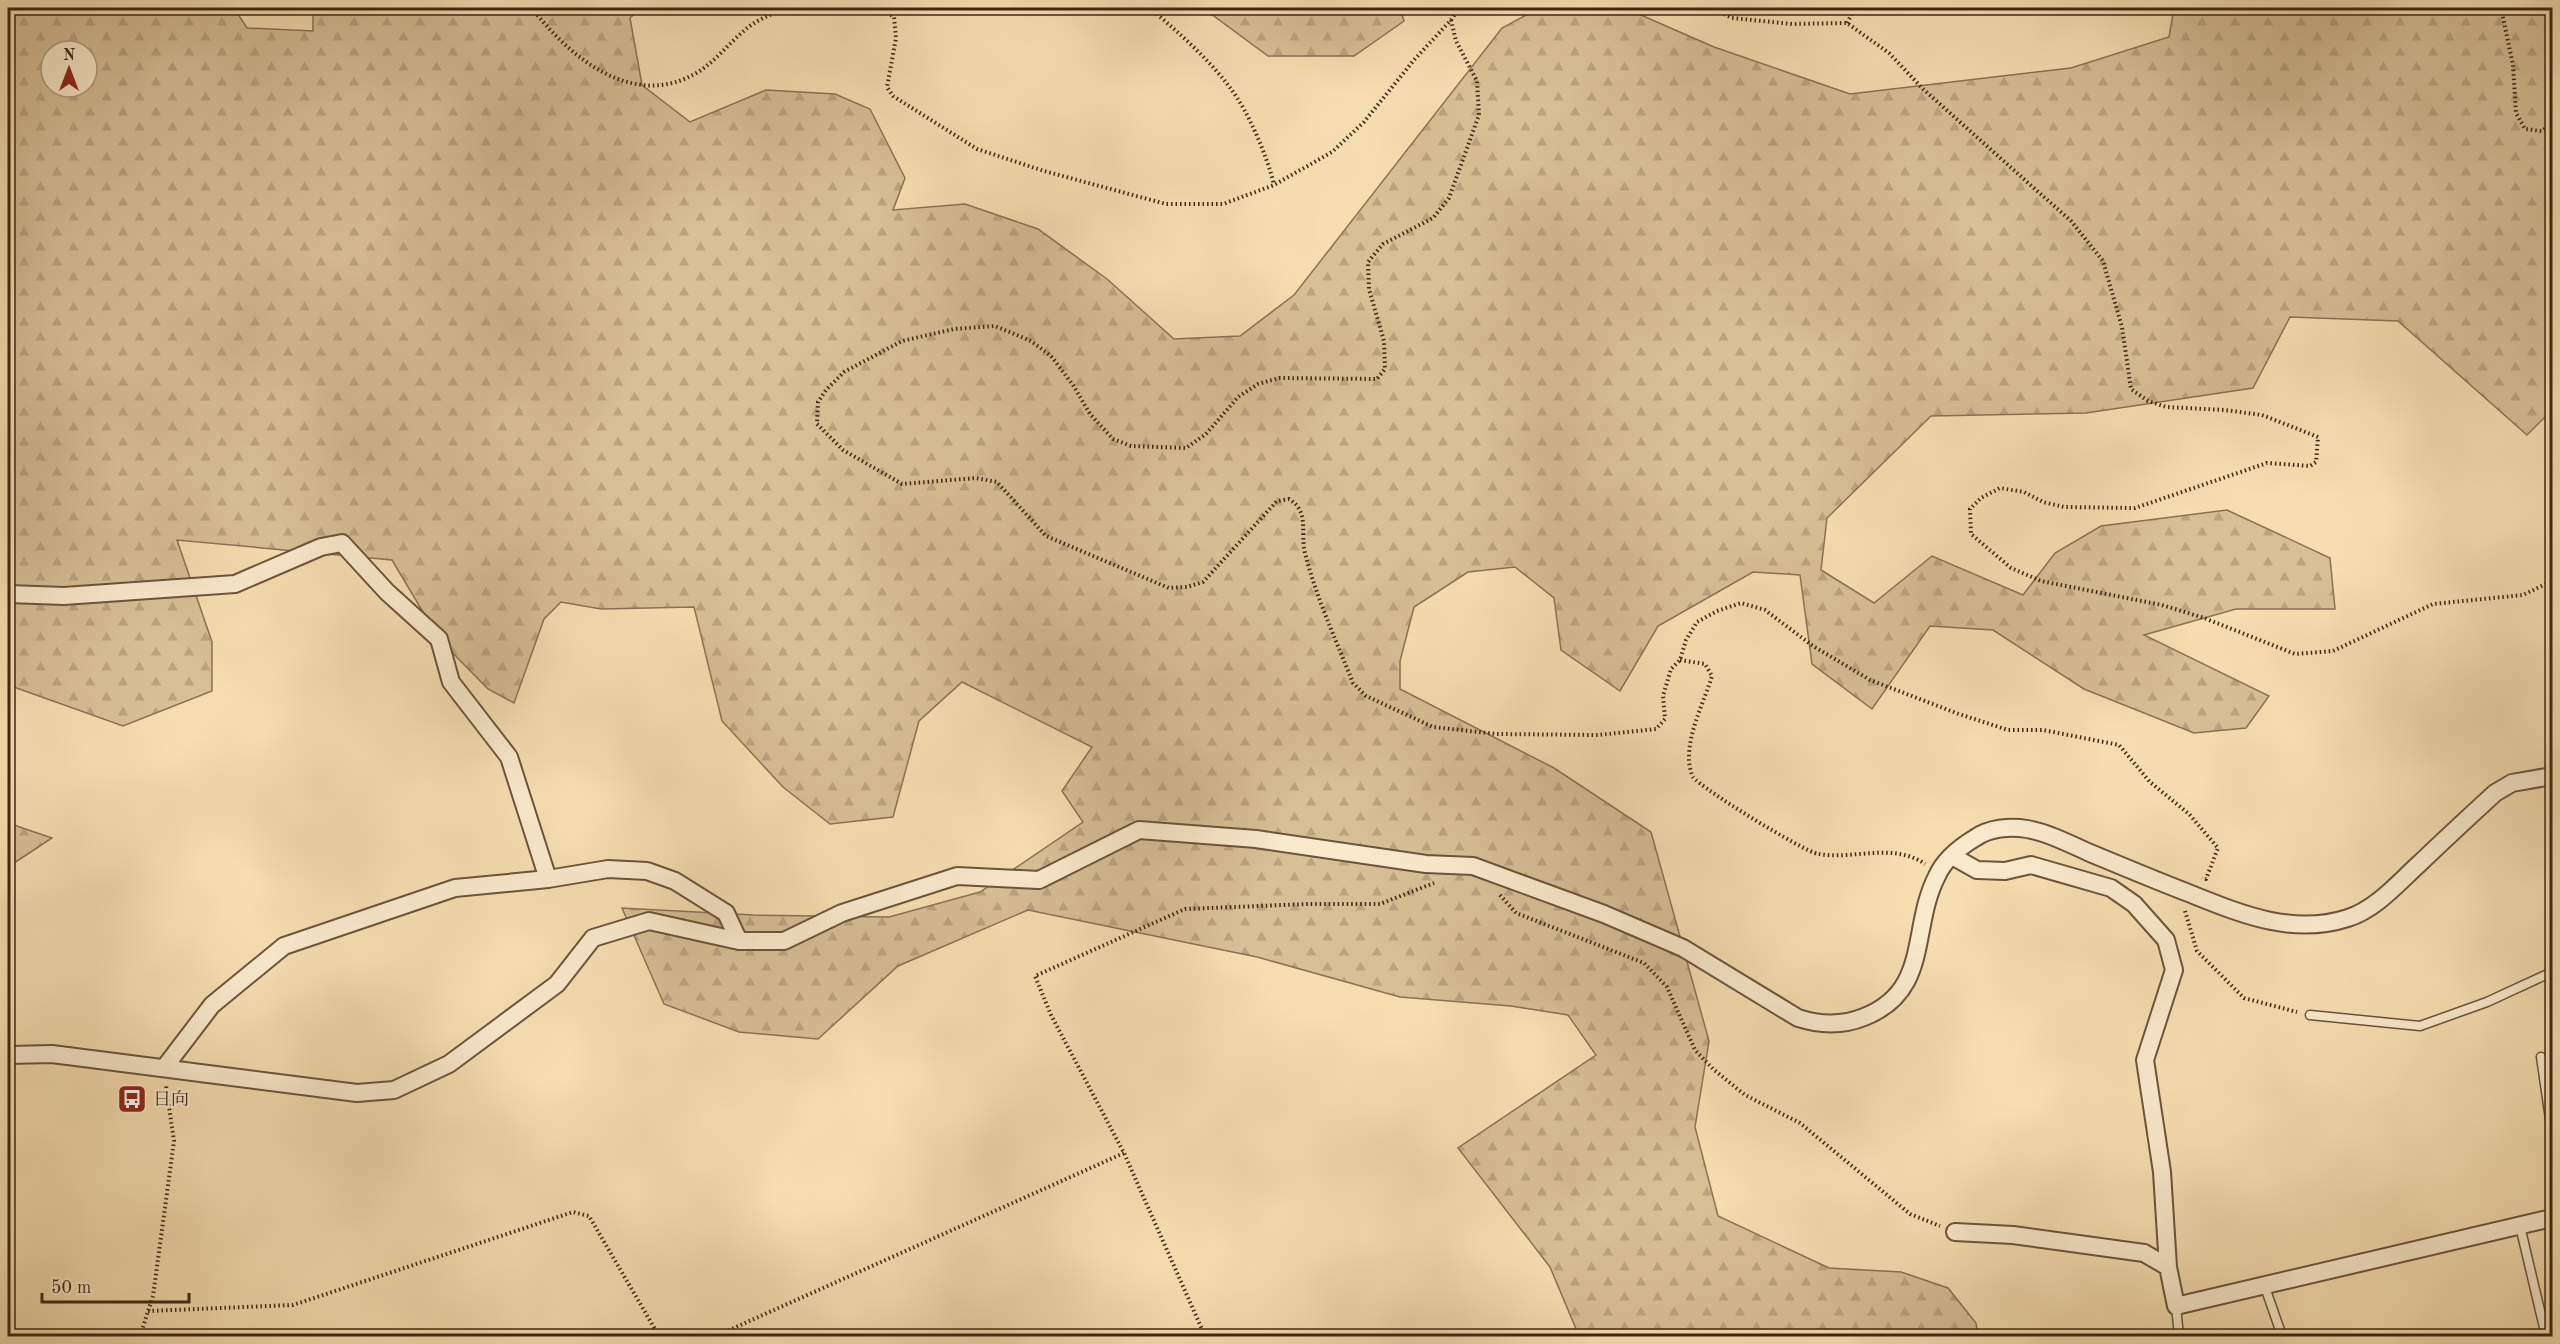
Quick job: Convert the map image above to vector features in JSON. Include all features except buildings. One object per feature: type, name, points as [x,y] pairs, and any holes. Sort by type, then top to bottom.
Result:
[{"type":"street","points":[[8,594],[64,597],[235,584],[321,547],[342,543],[387,592],[440,639],[451,682],[509,757],[548,879]]},
{"type":"street","points":[[8,1055],[52,1054],[357,1093],[394,1090],[449,1064],[558,984],[593,938],[649,921],[739,941],[784,941],[842,913],[957,876],[1039,880],[1139,830],[1256,839],[1426,864],[1473,866],[1604,914],[1683,948],[1798,1018],[1826,1024],[1858,1019],[1874,1013],[1902,990],[1910,977],[1917,954],[1927,897],[1938,873],[1952,856],[1979,835],[2006,828],[2042,832],[2242,914],[2291,926],[2332,922],[2350,918],[2384,896],[2495,793],[2512,783],[2553,776]]},
{"type":"street","points":[[1952,856],[1977,870],[2005,871],[2031,865],[2111,888],[2133,903],[2166,940],[2174,970],[2145,1060],[2162,1172],[2168,1267],[2176,1306],[2553,1218]]},
{"type":"street","points":[[164,1068],[212,1005],[284,946],[455,888],[548,879],[608,869],[647,871],[675,881],[726,913],[739,941]]},
{"type":"street","points":[[1955,1233],[2013,1235],[2144,1253],[2168,1267]]},
{"type":"lane","points":[[2310,1015],[2420,1026],[2487,1002],[2553,972]]},
{"type":"lane","points":[[2541,1057],[2553,1133]]},
{"type":"lane","points":[[2520,1226],[2546,1336]]},
{"type":"lane","points":[[2265,1287],[2282,1336]]},
{"type":"lane","points":[[2176,1306],[2179,1336]]},
{"type":"path","points":[[532,8],[548,29],[575,54],[604,74],[634,85],[668,85],[699,71],[746,28],[759,19],[787,8]]},
{"type":"path","points":[[879,8],[894,17],[896,38],[887,87],[893,96],[977,149],[1044,171],[1166,204],[1223,204],[1274,185],[1332,152],[1364,122],[1459,8]]},
{"type":"path","points":[[1150,8],[1185,39],[1232,89],[1262,145],[1274,185]]},
{"type":"path","points":[[1712,8],[1732,18],[1792,24],[1847,23],[1889,53],[1923,89],[2071,221],[2103,261],[2122,327],[2131,389],[2148,401],[2166,407],[2225,410],[2262,416],[2318,437],[2316,462],[2310,466],[2266,463],[2135,508],[2064,507],[2043,502],[2024,492],[2000,488],[1981,498],[1970,509],[1971,534],[2011,568],[2041,581],[2162,605],[2295,654],[2333,651],[2433,604],[2523,595],[2553,581]]},
{"type":"path","points":[[1847,23],[1855,8]]},
{"type":"path","points":[[2501,8],[2513,65],[2516,113],[2524,129],[2542,131],[2553,123]]},
{"type":"path","points":[[1451,20],[1456,41],[1476,81],[1479,115],[1449,198],[1433,218],[1383,244],[1368,262],[1369,289],[1384,341],[1385,369],[1377,379],[1279,378],[1258,384],[1238,398],[1206,434],[1186,448],[1131,446],[1113,439],[1090,414],[1073,385],[1051,356],[1031,341],[995,326],[954,329],[902,341],[844,372],[826,390],[818,402],[817,424],[843,450],[902,484],[976,478],[997,482],[1046,536],[1169,588],[1187,587],[1203,582],[1277,501],[1289,499],[1302,511],[1303,543],[1311,574],[1353,682],[1366,696],[1433,727],[1508,734],[1598,735],[1656,729],[1665,719],[1663,696],[1671,669],[1680,660],[1686,640],[1698,622],[1717,611],[1741,603],[1765,610],[1812,646],[1870,680],[2008,730],[2043,730],[2118,745],[2150,782],[2189,814],[2218,848],[2206,879],[2195,877]]},
{"type":"path","points":[[1680,660],[1705,664],[1712,676],[1694,731],[1688,760],[1694,777],[1716,795],[1817,854],[1912,855],[1938,873]]},
{"type":"path","points":[[1500,876],[1500,896],[1516,913],[1644,963],[1667,987],[1695,1050],[1713,1070],[1746,1095],[1800,1124],[1910,1214],[1955,1233]]},
{"type":"path","points":[[1205,1336],[1124,1153],[1052,1016],[1035,976],[1185,909],[1308,903],[1380,904],[1436,882]]},
{"type":"path","points":[[2179,890],[2197,951],[2244,998],[2310,1015]]},
{"type":"path","points":[[140,1336],[153,1296],[174,1141],[164,1068]]},
{"type":"path","points":[[716,1336],[1124,1153]]},
{"type":"path","points":[[148,1311],[293,1305],[573,1212],[589,1216],[659,1336]]},
{"type":"green space","points":[[8,8],[234,8],[247,28],[313,31],[313,8],[641,8],[630,18],[642,85],[690,122],[766,90],[835,94],[870,109],[905,178],[893,210],[965,204],[1038,229],[1107,279],[1174,339],[1240,336],[1294,295],[1502,28],[1539,8],[1625,8],[1714,47],[1850,94],[2071,68],[2169,37],[2174,8],[2552,8],[2552,410],[2527,435],[2398,321],[2290,317],[2253,388],[2086,413],[1931,416],[1827,518],[1821,570],[1874,603],[1932,556],[2023,595],[2055,553],[2101,526],[2227,510],[2330,558],[2335,609],[2236,609],[2144,635],[2269,696],[2246,728],[2194,733],[2084,689],[1993,630],[1930,626],[1872,709],[1812,664],[1800,575],[1753,572],[1658,626],[1620,691],[1561,650],[1554,598],[1515,567],[1468,572],[1414,607],[1400,661],[1400,689],[1554,768],[1651,832],[1709,1041],[1695,1127],[1718,1216],[1829,1268],[1901,1272],[1948,1288],[1976,1323],[1978,1336],[1579,1336],[1550,1267],[1458,1148],[1596,1055],[1568,1015],[1511,1006],[1400,997],[1257,957],[1028,910],[898,966],[818,1039],[739,1032],[664,1004],[622,908],[753,915],[889,917],[980,892],[1083,822],[1062,791],[1092,747],[962,682],[919,721],[893,817],[830,824],[783,787],[722,721],[694,607],[601,609],[561,602],[544,619],[514,703],[488,689],[439,639],[392,560],[177,540],[212,642],[212,691],[123,726],[8,685]]},
{"type":"green space","points":[[1203,8],[1400,8],[1404,21],[1354,56],[1268,56]]},
{"type":"green space","points":[[8,823],[52,838],[8,867]]},
{"type":"place","name":"日向","points":[[132,1099]]}]
